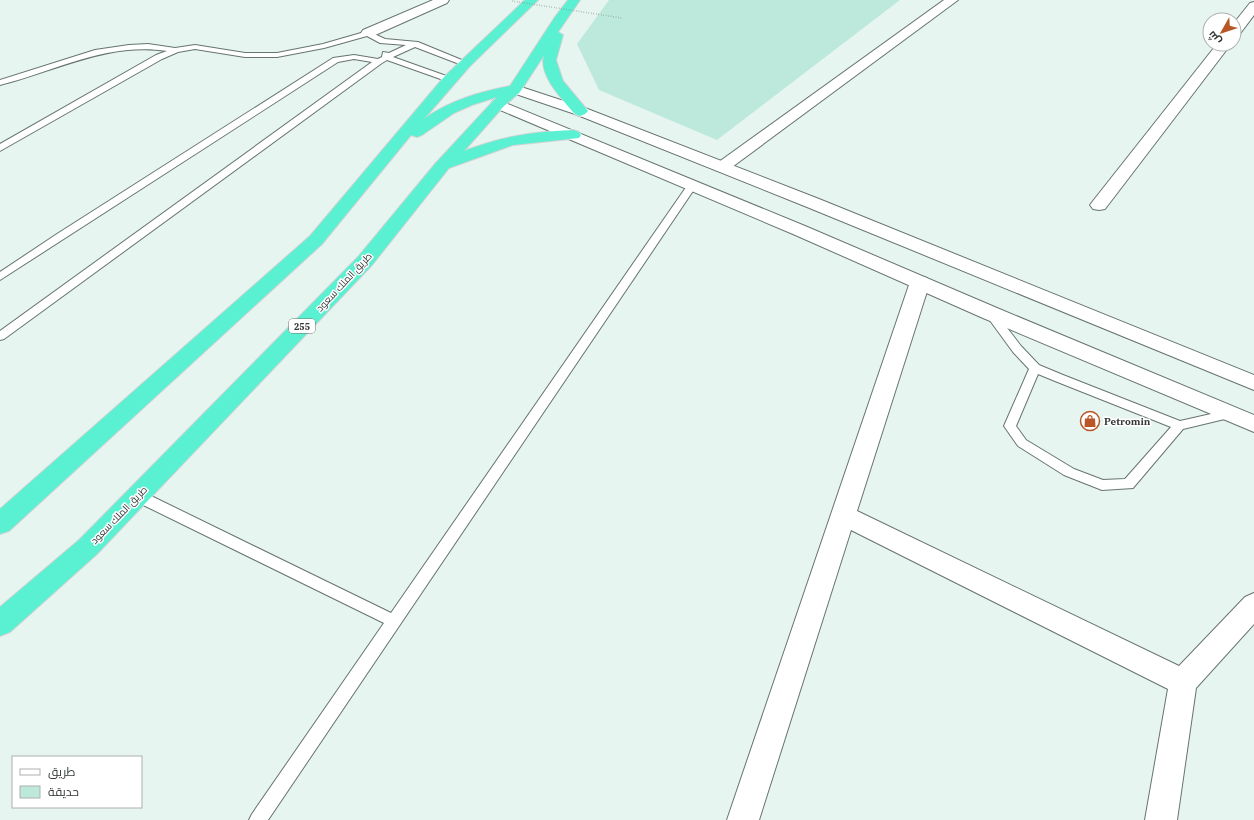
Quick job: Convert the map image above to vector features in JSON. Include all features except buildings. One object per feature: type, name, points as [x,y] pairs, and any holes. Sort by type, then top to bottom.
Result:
[{"type":"highway","points":[[0,524],[316,240],[449,80],[532,0]]},
{"type":"highway","name":"طريق الملك سعود","points":[[0,624],[88,547],[365,261],[441,167],[498,104],[515,89],[561,17],[574,0]]},
{"type":"highway","points":[[561,17],[549,60],[556,82],[580,111]]},
{"type":"highway","points":[[386,156],[439,115],[458,105],[478,97],[515,89]]},
{"type":"highway","points":[[441,167],[482,149],[507,142],[537,136],[573,135]]},
{"type":"street","points":[[368,33],[443,0]]},
{"type":"street","points":[[722,167],[952,0]]},
{"type":"street","points":[[1242,22],[1254,6]]},
{"type":"street","points":[[1099,205],[1218,52]]},
{"type":"street","points":[[515,89],[580,111],[722,167],[930,250],[1254,383]]},
{"type":"street","points":[[498,104],[799,230],[990,313],[1254,424]]},
{"type":"street","points":[[743,820],[920,282]]},
{"type":"street","points":[[843,515],[1184,682]]},
{"type":"street","points":[[1161,820],[1184,682],[1254,605]]},
{"type":"lane","points":[[0,148],[159,57],[176,50],[195,47],[245,55],[277,55],[324,46],[368,33],[383,41],[415,44],[465,63]]},
{"type":"lane","points":[[383,41],[383,59]]},
{"type":"lane","points":[[0,336],[383,59],[415,44]]},
{"type":"lane","points":[[0,83],[98,52],[121,48],[148,46],[176,50]]},
{"type":"lane","points":[[0,277],[60,236],[336,60],[354,57],[383,59],[449,80]]},
{"type":"lane","points":[[258,820],[692,185]]},
{"type":"lane","points":[[990,313],[1017,349],[1035,368],[1179,426],[1233,414]]},
{"type":"lane","points":[[1035,368],[1010,426],[1022,443],[1069,472],[1102,485],[1128,484],[1179,426]]},
{"type":"lane","points":[[138,496],[394,620]]},
{"type":"path","points":[[512,1],[622,18]]},
{"type":"green space","points":[[609,0],[900,0],[717,140],[599,90],[577,44]]},
{"type":"place","name":"Petromin","points":[[1090,421]]}]
